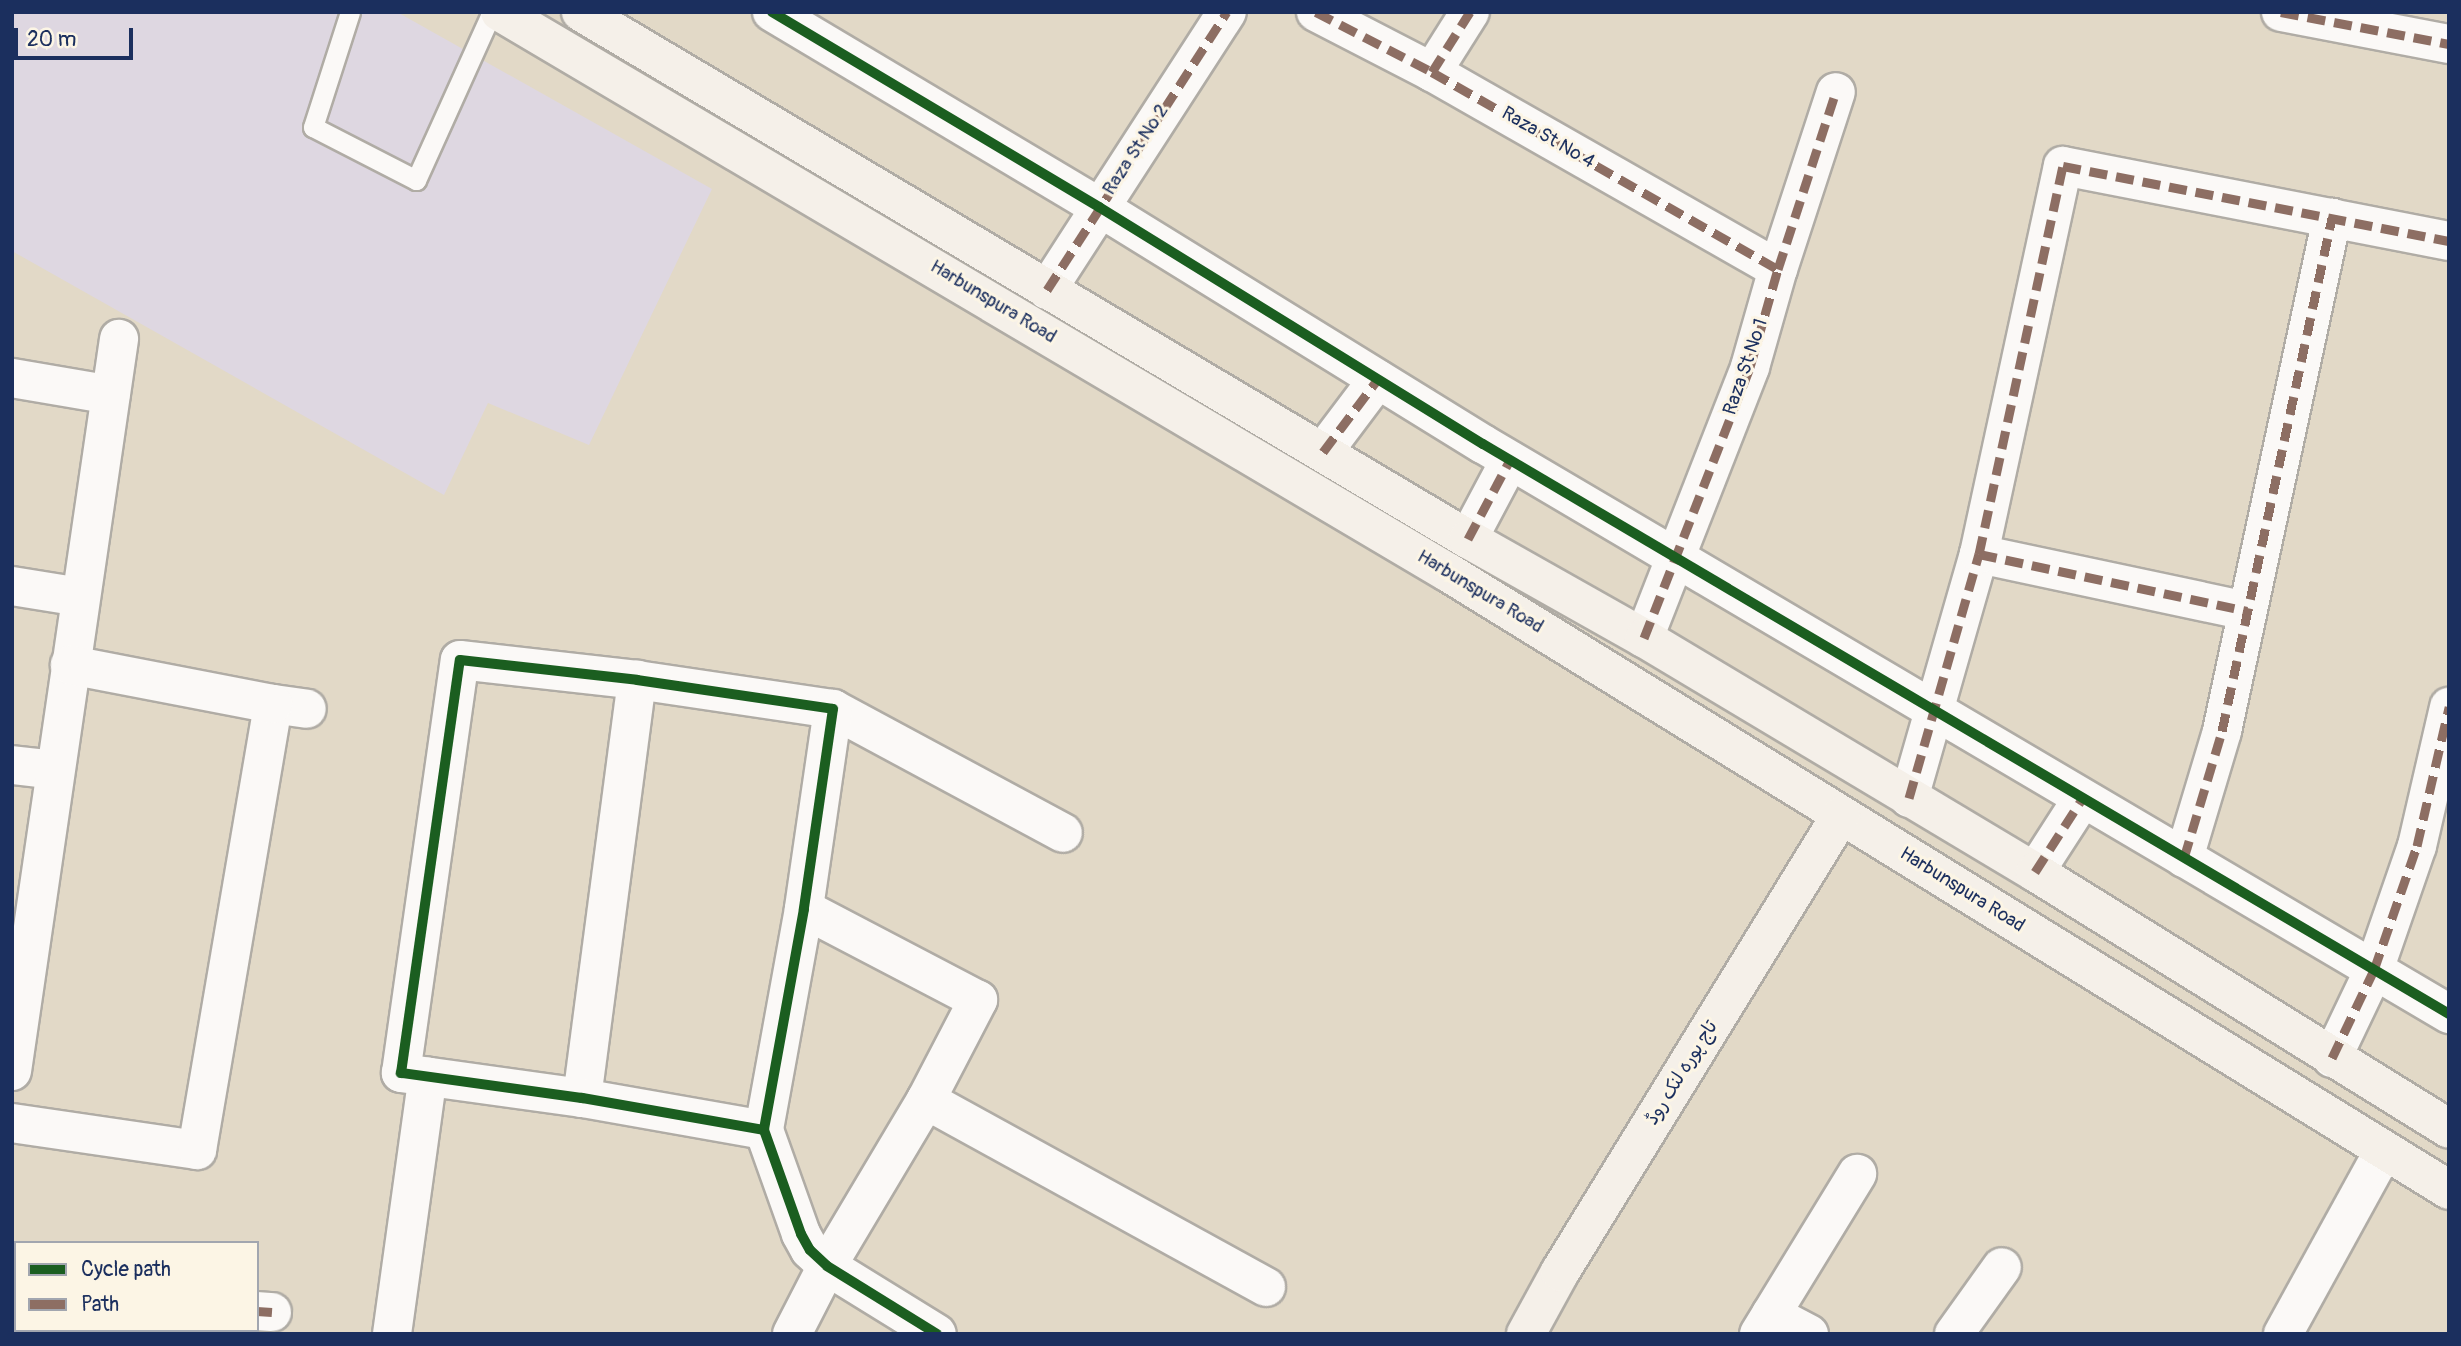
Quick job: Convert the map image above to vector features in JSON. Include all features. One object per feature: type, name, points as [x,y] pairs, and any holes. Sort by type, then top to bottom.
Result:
[{"type":"main road","name":"Harbunspura Road","points":[[500,12],[624,83],[1623,679],[2449,1190]]},
{"type":"main road","name":"Harbunspura Road","points":[[581,12],[1468,539],[1644,638],[2035,872],[2449,1129]]},
{"type":"main road","points":[[624,83],[642,50]]},
{"type":"main road","points":[[1623,679],[1644,638]]},
{"type":"main road","name":"تاج پورہ لنک روڈ","points":[[1526,1334],[1560,1272],[1842,815]]},
{"type":"street","points":[[772,12],[1099,207],[1510,460],[2449,1014]]},
{"type":"street","name":"Raza St No 2","points":[[1047,290],[1227,12]]},
{"type":"street","name":"Raza St No 4","points":[[1316,12],[1432,72],[1777,269]]},
{"type":"street","points":[[1432,72],[1470,12]]},
{"type":"street","points":[[2281,12],[2449,44]]},
{"type":"street","name":"Raza St No 1","points":[[1644,638],[1750,367],[1777,269],[1836,92]]},
{"type":"street","points":[[1909,797],[1936,711],[1979,554],[2063,166],[2449,241]]},
{"type":"street","points":[[2184,858],[2222,731],[2332,218]]},
{"type":"street","points":[[12,1071],[21,946],[55,770],[119,339]]},
{"type":"street","points":[[12,378],[110,396]]},
{"type":"street","points":[[1324,452],[1377,379]]},
{"type":"street","points":[[1468,539],[1510,460]]},
{"type":"street","points":[[1979,554],[2247,611]]},
{"type":"street","points":[[12,586],[80,597]]},
{"type":"street","points":[[764,1130],[582,1098],[401,1073],[460,660],[637,680],[833,709],[1063,834]]},
{"type":"street","points":[[12,1123],[197,1150],[290,706],[70,664]]},
{"type":"street","points":[[582,1098],[637,680]]},
{"type":"street","points":[[2332,1058],[2374,970],[2417,846],[2449,707]]},
{"type":"street","points":[[833,709],[804,909],[764,1130],[800,1234],[810,1250],[827,1266],[937,1334]]},
{"type":"street","points":[[12,765],[55,770]]},
{"type":"street","points":[[2035,872],[2082,799]]},
{"type":"street","points":[[792,1334],[827,1266],[926,1100],[978,1000],[804,909]]},
{"type":"street","points":[[392,1334],[428,1076]]},
{"type":"street","points":[[926,1100],[1266,1287]]},
{"type":"street","points":[[2283,1334],[2384,1152]]},
{"type":"street","points":[[1809,1334],[1765,1324],[1857,1174]]},
{"type":"street","points":[[1954,1334],[2003,1267]]},
{"type":"lane","points":[[350,12],[313,127],[416,180],[492,12]]},
{"type":"shaded area","points":[[12,12],[397,12],[712,189],[589,445],[488,403],[444,495],[12,251]]},
{"type":"marked path","points":[[1047,290],[1227,12]]},
{"type":"marked path","points":[[1316,12],[1432,72],[1778,269]]},
{"type":"marked path","points":[[1432,72],[1470,12]]},
{"type":"marked path","points":[[2281,12],[2449,44]]},
{"type":"marked path","points":[[1644,638],[1750,367],[1778,269],[1836,92]]},
{"type":"marked path","points":[[1909,798],[1979,554],[2063,166],[2449,241]]},
{"type":"marked path","points":[[2184,858],[2222,731],[2332,218]]},
{"type":"marked path","points":[[1323,452],[1378,379]]},
{"type":"marked path","points":[[1468,539],[1510,460]]},
{"type":"marked path","points":[[1979,554],[2247,611]]},
{"type":"marked path","points":[[2332,1058],[2374,970],[2417,846],[2449,707]]},
{"type":"marked path","points":[[2035,872],[2082,799]]},
{"type":"marked path","points":[[259,1311],[272,1312]]},
{"type":"cycle path","points":[[772,12],[1099,207],[1483,444],[2449,1014]]},
{"type":"cycle path","points":[[764,1130],[582,1098],[401,1073],[460,660],[637,680],[833,709],[804,909],[764,1130],[801,1234],[810,1250],[827,1266],[937,1334]]}]
